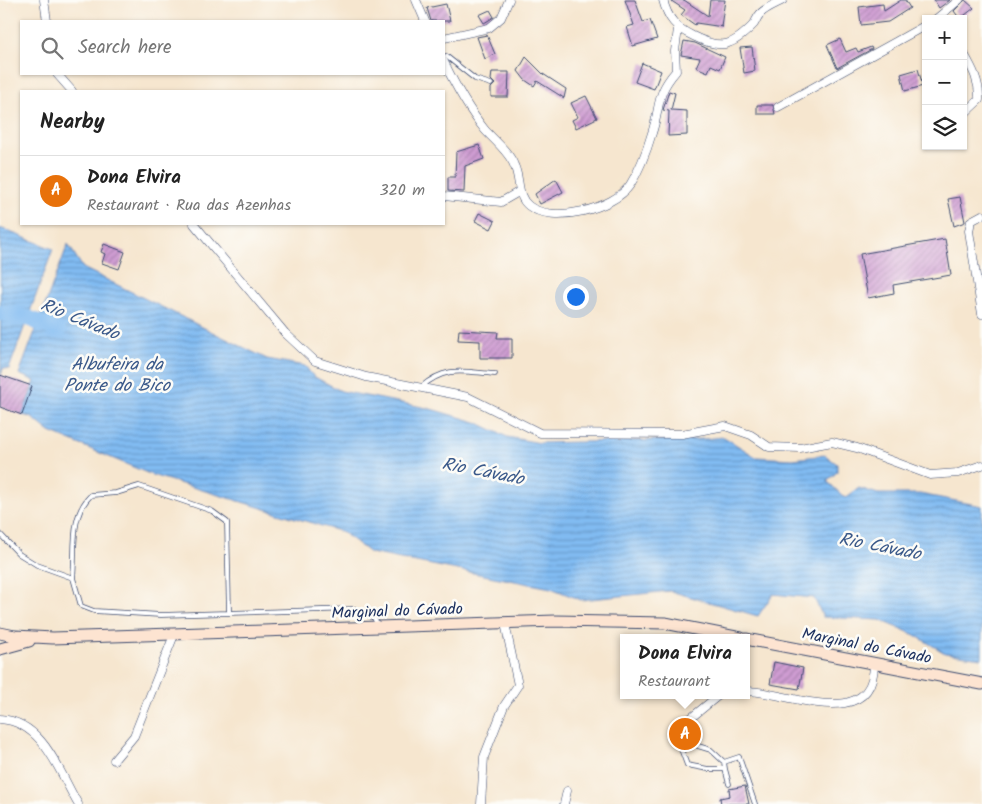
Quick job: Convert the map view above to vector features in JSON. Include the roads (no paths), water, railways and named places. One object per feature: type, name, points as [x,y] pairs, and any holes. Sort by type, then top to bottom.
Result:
[{"type":"street","points":[[44,0],[48,20]]},
{"type":"street","points":[[416,0],[424,20]]},
{"type":"street","points":[[445,38],[489,28],[501,18],[509,0]]},
{"type":"street","points":[[663,0],[666,11],[678,29],[710,45],[726,45],[736,41],[755,23],[760,14],[783,0]]},
{"type":"street","points":[[943,15],[959,0]]},
{"type":"street","points":[[778,108],[922,27]]},
{"type":"street","points":[[445,64],[484,128],[514,164],[522,199],[531,208],[554,214],[572,214],[595,209],[615,199],[629,186],[653,132],[664,84],[676,71],[675,51],[678,29]]},
{"type":"street","points":[[967,59],[975,73],[979,89],[979,100],[967,111]]},
{"type":"street","points":[[58,75],[71,90]]},
{"type":"street","points":[[445,196],[501,202],[520,191]]},
{"type":"street","points":[[982,215],[971,221],[969,231],[982,314]]},
{"type":"street","points":[[195,225],[285,333],[315,361],[366,377],[468,396],[540,433],[682,434],[725,426],[751,435],[769,447],[800,448],[832,442],[857,448],[930,475],[958,473],[982,465]]},
{"type":"street","name":"Marginal do Cávado","points":[[53,638],[555,621],[665,623],[721,634]]},
{"type":"street","points":[[481,804],[484,757],[504,706],[518,685],[505,623]]},
{"type":"street","points":[[0,633],[15,636],[53,638]]},
{"type":"street","points":[[114,760],[134,736],[174,635]]},
{"type":"street","points":[[0,649],[18,643],[53,638]]},
{"type":"street","name":"Marginal do Cávado","points":[[750,640],[982,684]]},
{"type":"street","points":[[750,692],[784,698],[845,704],[854,700],[868,688],[873,675],[874,663]]},
{"type":"street","points":[[683,728],[715,699]]},
{"type":"street","points":[[0,719],[10,720],[36,735],[53,754],[78,804]]},
{"type":"street","points":[[564,804],[567,790]]},
{"type":"lane","points":[[445,56],[475,79],[490,84]]},
{"type":"lane","points":[[421,388],[435,376],[451,371],[495,374]]},
{"type":"lane","points":[[229,611],[227,522],[212,511],[139,486],[116,493],[91,495],[82,504],[74,526],[74,578],[81,606],[94,612],[161,615],[229,611],[355,609],[374,618],[379,627]]},
{"type":"lane","points":[[0,534],[19,554],[37,565],[74,578]]},
{"type":"lane","points":[[683,728],[698,746],[711,750],[724,762],[729,784]]},
{"type":"lane","points":[[683,728],[681,749],[687,765],[708,769],[725,769]]},
{"type":"lane","points":[[724,762],[738,757],[755,804]]},
{"type":"water","points":[[0,228],[53,249],[9,369],[3,368],[1,376]]},
{"type":"water","name":"Albufeira da Ponte do Bico","points":[[68,244],[83,268],[267,359],[305,366],[313,376],[341,391],[427,408],[476,422],[507,437],[540,443],[724,437],[756,457],[793,459],[825,455],[837,464],[837,472],[827,481],[845,498],[859,488],[878,494],[920,494],[982,506],[982,658],[945,653],[913,634],[880,620],[823,617],[814,598],[773,594],[758,616],[670,591],[581,600],[551,588],[370,553],[342,532],[152,475],[50,432],[31,417],[22,415],[35,381],[19,374]]},
{"type":"waterway","name":"Rio Cávado","points":[[0,313],[28,318],[59,331]]},
{"type":"place","name":"Dona Elvira","points":[[685,734]]}]
